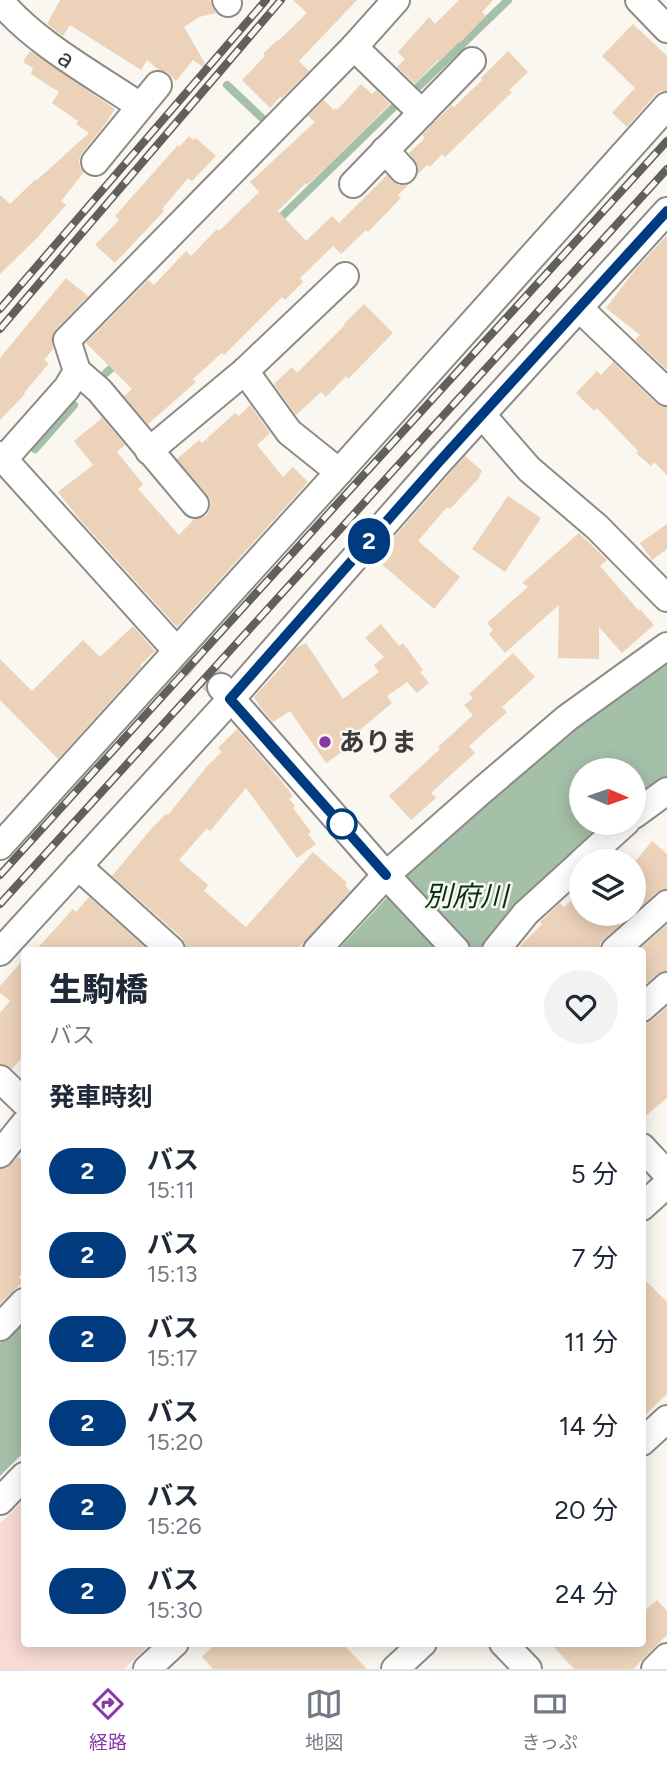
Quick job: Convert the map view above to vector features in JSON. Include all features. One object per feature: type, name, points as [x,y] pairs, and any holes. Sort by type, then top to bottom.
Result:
[{"type":"street","points":[[195,504],[87,380],[67,341],[354,47],[396,0]]},
{"type":"street","points":[[639,0],[667,29]]},
{"type":"street","name":"a","points":[[0,1],[15,20],[140,106]]},
{"type":"street","points":[[354,47],[422,113]]},
{"type":"street","points":[[353,184],[471,61]]},
{"type":"street","points":[[95,162],[159,85]]},
{"type":"street","points":[[0,846],[667,106]]},
{"type":"street","points":[[385,150],[403,170]]},
{"type":"street","points":[[0,952],[78,866],[226,693],[667,211]]},
{"type":"street","points":[[149,451],[244,372],[345,276]]},
{"type":"street","points":[[579,308],[667,392]]},
{"type":"street","points":[[244,372],[289,432],[339,472]]},
{"type":"street","points":[[87,380],[67,388],[2,457],[176,650]]},
{"type":"street","points":[[482,415],[529,469],[661,582]]},
{"type":"street","points":[[320,947],[386,875],[478,793],[567,718],[667,646]]},
{"type":"street","points":[[226,693],[453,947]]},
{"type":"street","points":[[646,806],[667,790]]},
{"type":"street","points":[[596,849],[612,835]]},
{"type":"street","points":[[78,866],[168,947]]},
{"type":"street","points":[[498,947],[526,913],[569,874]]},
{"type":"street","points":[[618,947],[667,904]]},
{"type":"street","points":[[646,1004],[667,986]]},
{"type":"street","points":[[0,1079],[21,1099]]},
{"type":"street","points":[[0,1154],[21,1128]]},
{"type":"street","points":[[653,1147],[667,1174]]},
{"type":"street","points":[[646,1202],[667,1184]]},
{"type":"street","points":[[0,1327],[21,1305]]},
{"type":"street","points":[[646,1438],[667,1419]]},
{"type":"street","points":[[0,1501],[21,1479]]},
{"type":"street","points":[[147,1669],[170,1647]]},
{"type":"street","points":[[395,1669],[419,1647]]},
{"type":"street","points":[[507,1647],[528,1669]]},
{"type":"street","points":[[655,1669],[667,1657]]},
{"type":"shaded area","points":[[21,1503],[21,1647],[146,1647],[124,1669],[0,1669],[0,1523]]},
{"type":"water","name":"別府川","points":[[667,657],[667,781],[646,797],[646,758],[569,758],[569,835],[604,835],[589,849],[569,849],[569,869],[489,947],[341,947],[407,876],[574,726]]},
{"type":"water","points":[[21,1323],[21,1455],[0,1476],[0,1343]]},
{"type":"building","points":[[60,0],[210,0],[216,13],[199,17],[184,27],[210,72],[193,60],[176,81],[147,60],[141,70],[70,25],[63,36],[47,24]]},
{"type":"building","points":[[293,0],[357,0],[299,61],[309,71],[270,108],[242,80],[265,56],[263,54],[307,13]]},
{"type":"building","points":[[459,0],[493,0],[482,12],[486,16],[415,84],[397,67],[405,59],[398,52],[429,17],[435,24]]},
{"type":"building","points":[[633,24],[667,56],[667,91],[655,95],[627,127],[612,113],[635,88],[602,56]]},
{"type":"building","points":[[30,51],[115,109],[82,153],[79,160],[84,172],[61,201],[66,205],[0,274],[0,195],[10,204],[89,133],[76,124],[78,121],[52,103],[59,92],[31,74],[33,68],[23,62]]},
{"type":"building","points":[[508,51],[528,72],[509,90],[512,92],[445,157],[442,154],[430,167],[427,165],[418,174],[418,166],[409,153],[425,138],[422,135],[482,80]]},
{"type":"building","points":[[361,84],[372,94],[376,90],[390,104],[278,211],[306,241],[332,216],[339,223],[387,175],[398,185],[409,184],[398,195],[401,198],[368,232],[366,230],[341,254],[333,246],[300,278],[303,282],[285,300],[282,297],[224,355],[222,353],[193,379],[196,382],[148,424],[124,396],[132,389],[86,343],[148,280],[154,285],[186,251],[191,256],[259,192],[250,182],[315,122],[308,116],[324,100],[337,110]]},
{"type":"building","points":[[189,136],[193,140],[196,138],[216,156],[192,181],[188,178],[162,209],[164,211],[115,263],[95,245],[119,220],[115,216]]},
{"type":"building","points":[[667,235],[667,370],[635,340],[640,335],[606,308],[635,270]]},
{"type":"building","points":[[66,278],[88,296],[55,330],[52,337],[53,349],[44,360],[49,363],[0,420],[0,358]]},
{"type":"building","points":[[364,304],[393,333],[348,379],[346,376],[326,397],[321,392],[296,415],[274,384],[292,367],[297,373]]},
{"type":"building","points":[[613,362],[656,403],[667,407],[667,475],[654,462],[651,466],[636,453],[638,451],[597,408],[594,411],[576,393],[597,371],[601,375]]},
{"type":"building","points":[[250,405],[270,433],[257,445],[283,477],[293,467],[308,482],[177,627],[58,492],[93,465],[74,441],[102,418],[125,445],[117,452],[143,484],[138,489],[179,535],[194,519],[206,516],[211,502],[177,459],[199,440],[202,443],[235,413],[239,416]]},
{"type":"building","points":[[465,456],[482,471],[480,477],[450,509],[447,507],[418,541],[460,577],[434,609],[378,561],[377,557]]},
{"type":"building","points":[[508,496],[541,518],[505,572],[472,549]]},
{"type":"building","points":[[667,524],[667,549],[652,560],[640,543]]},
{"type":"building","points":[[579,533],[607,560],[600,566],[654,625],[622,653],[599,627],[599,659],[558,658],[559,605],[505,653],[489,634],[493,630],[487,623],[528,587],[522,583]]},
{"type":"building","points":[[381,624],[399,646],[403,643],[429,683],[417,693],[407,682],[387,696],[392,703],[342,745],[345,750],[326,763],[290,711],[273,722],[254,697],[295,649],[306,643],[343,699],[379,672],[374,665],[384,657],[365,638]]},
{"type":"building","points":[[133,626],[155,651],[58,759],[0,700],[0,659],[32,691],[83,640],[100,657]]},
{"type":"building","points":[[513,653],[535,677],[502,707],[507,712],[469,746],[475,753],[431,793],[436,798],[411,820],[389,796],[473,715],[464,705],[473,698],[469,694]]},
{"type":"building","points":[[237,729],[293,796],[289,799],[295,806],[293,808],[311,832],[308,834],[316,844],[297,858],[246,788],[210,831],[207,828],[179,860],[208,885],[204,891],[246,927],[313,852],[347,883],[345,885],[350,891],[300,947],[186,947],[182,938],[112,876],[222,752],[218,748]]},
{"type":"building","points":[[652,841],[667,854],[667,889],[657,892],[646,902],[646,849]]},
{"type":"building","points":[[89,897],[145,947],[39,947],[73,909],[76,912]]},
{"type":"building","points":[[560,903],[564,907],[569,903],[569,926],[619,926],[604,939],[600,947],[519,947]]},
{"type":"building","points":[[667,925],[667,971],[657,974],[646,984],[646,947],[641,947]]},
{"type":"building","points":[[21,962],[21,1058],[12,1069],[0,1064],[0,1013],[10,1001],[0,993],[0,986]]},
{"type":"building","points":[[667,1007],[667,1098],[646,1116],[646,1022]]},
{"type":"building","points":[[18,1157],[21,1160],[21,1274],[18,1277],[21,1284],[0,1304],[0,1169],[6,1168]]},
{"type":"building","points":[[646,1281],[667,1302],[667,1394],[646,1414]]},
{"type":"building","points":[[657,1600],[667,1611],[667,1635],[633,1669],[574,1669],[554,1647],[646,1647],[646,1610]]},
{"type":"building","points":[[212,1647],[346,1647],[367,1669],[213,1669],[202,1657]]},
{"type":"waterway","points":[[418,87],[508,0]]},
{"type":"waterway","points":[[227,85],[261,117]]},
{"type":"waterway","points":[[275,223],[393,108]]},
{"type":"waterway","points":[[106,373],[119,361]]},
{"type":"waterway","points":[[35,449],[74,405]]},
{"type":"tunnel","points":[[176,650],[221,687]]},
{"type":"railway","points":[[0,309],[266,0]]},
{"type":"railway","points":[[0,329],[281,0]]},
{"type":"railway","points":[[0,875],[667,141]]},
{"type":"railway","points":[[0,904],[667,169]]},
{"type":"bus line","name":"2","points":[[386,875],[230,699],[438,463],[667,211]]},
{"type":"place","name":"ありま","points":[[325,742]]}]
